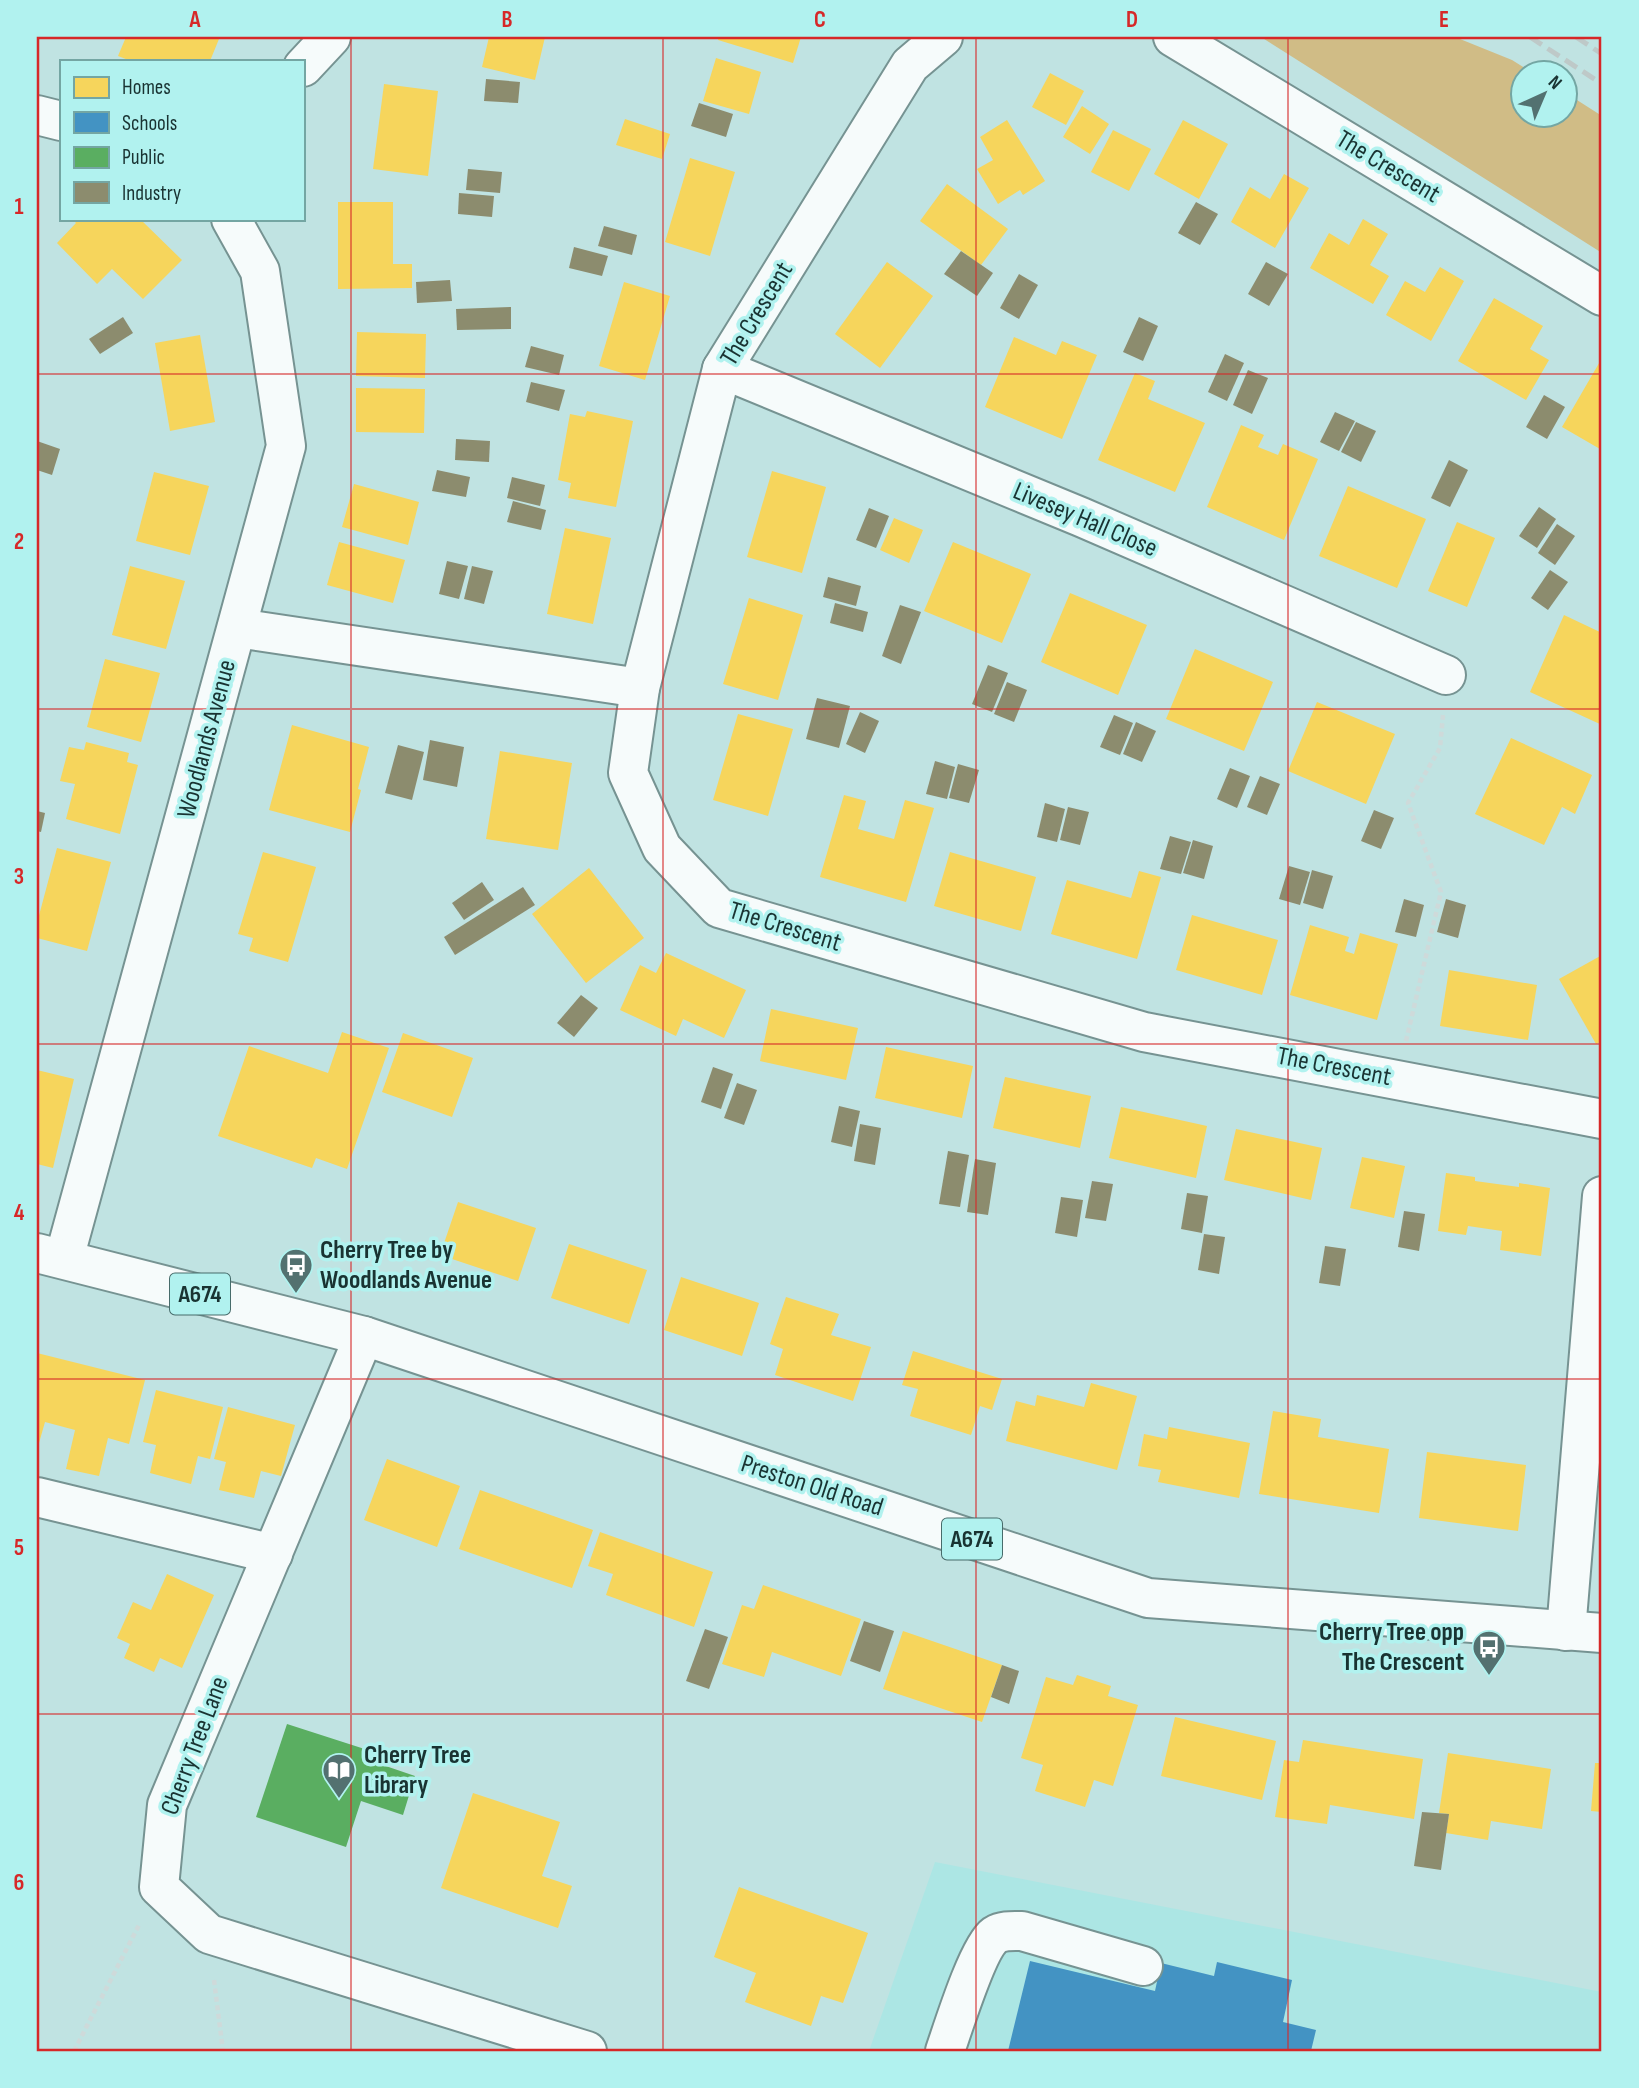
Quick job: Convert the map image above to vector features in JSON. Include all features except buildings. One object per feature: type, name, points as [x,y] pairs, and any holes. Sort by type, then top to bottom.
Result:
[{"type":"street","points":[[304,66],[331,37]]},
{"type":"street","name":"The Crescent","points":[[943,37],[910,65],[722,369],[640,688],[628,774],[663,848],[719,908],[1144,1032],[1602,1119]]},
{"type":"street","name":"The Crescent","points":[[1173,37],[1602,296]]},
{"type":"street","points":[[37,115],[60,121]]},
{"type":"street","name":"Woodlands Avenue","points":[[50,1256],[237,628],[286,446],[260,271],[231,220]]},
{"type":"street","name":"Livesey Hall Close","points":[[722,369],[1068,512],[1446,675]]},
{"type":"street","points":[[237,628],[640,688]]},
{"type":"street","points":[[1584,1632],[1602,1196]]},
{"type":"street","name":"Preston Old Road","points":[[50,1256],[364,1336],[1148,1598],[1584,1632]]},
{"type":"street","name":"Cherry Tree Lane","points":[[159,1887],[167,1805],[364,1336]]},
{"type":"street","points":[[37,1497],[273,1554]]},
{"type":"street","points":[[159,1887],[209,1934],[587,2051]]},
{"type":"street","points":[[945,2051],[978,1964],[994,1936],[1007,1931],[1022,1931],[1143,1966]]},
{"type":"path","points":[[1398,1079],[1441,892],[1408,803],[1440,748],[1446,675]]},
{"type":"path","points":[[74,2051],[159,1887]]},
{"type":"path","points":[[209,1934],[223,2051]]},
{"type":"shaded area","points":[[1261,37],[1455,37],[1512,60],[1510,130],[1580,130],[1580,102],[1602,116],[1602,253]]},
{"type":"shaded area","points":[[935,1862],[1602,1992],[1602,2051],[869,2051]]},
{"type":"railway","points":[[1530,37],[1602,84]]},
{"type":"railway","points":[[1576,37],[1602,54]]},
{"type":"place","name":"Cherry Tree by Woodlands Avenue","points":[[296,1295]]},
{"type":"place","name":"Cherry Tree opp The Crescent","points":[[1489,1677]]},
{"type":"place","name":"Cherry Tree Library","points":[[339,1800]]}]
